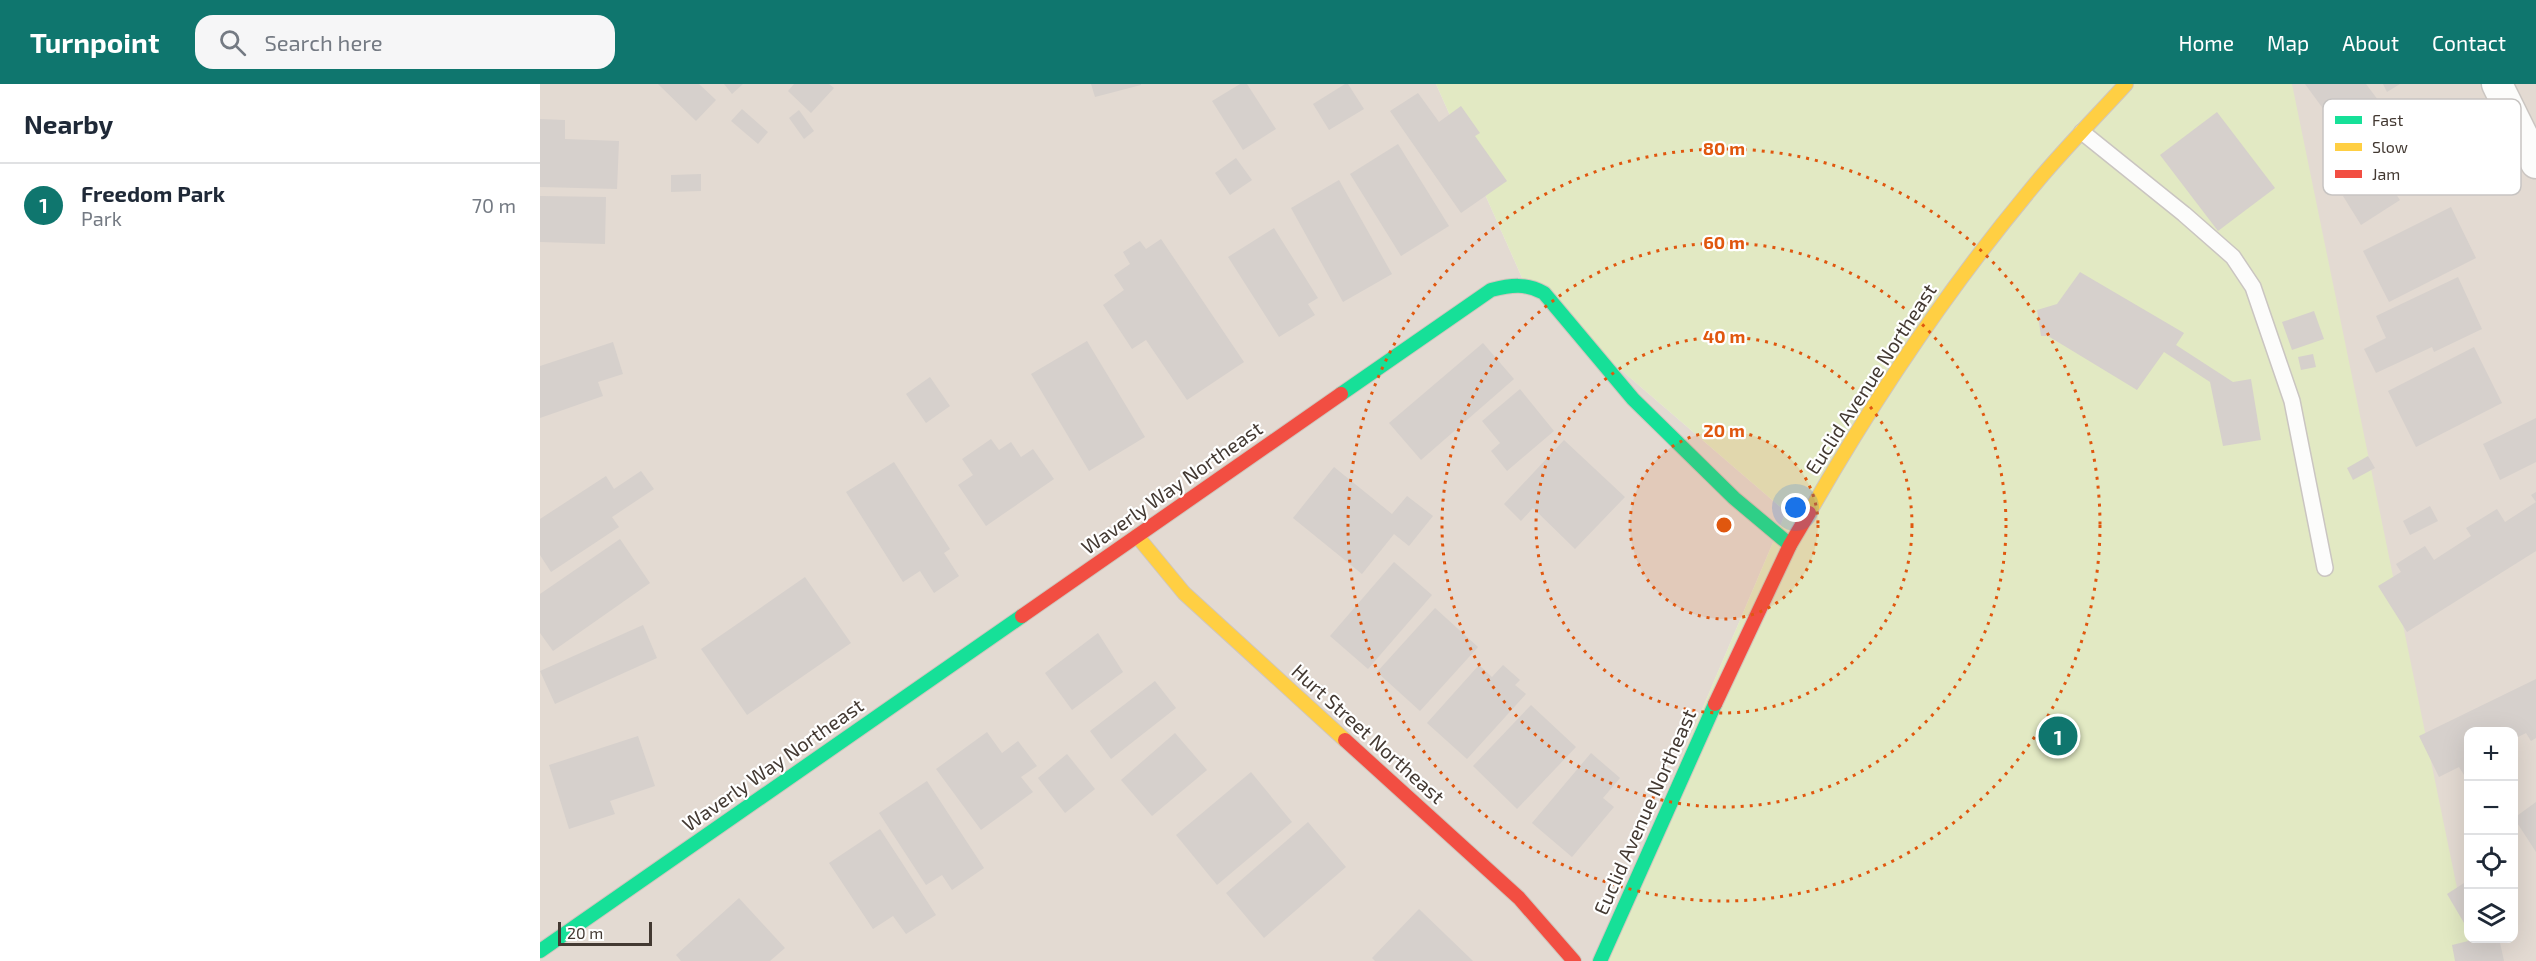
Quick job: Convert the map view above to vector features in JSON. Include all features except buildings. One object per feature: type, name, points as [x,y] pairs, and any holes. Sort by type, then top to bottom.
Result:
[{"type":"street","name":"Euclid Avenue Northeast","points":[[1600,961],[1735,658],[1790,545],[1857,429],[1915,341],[1973,261],[2032,187],[2126,84]]},
{"type":"street","points":[[2497,84],[2504,99]]},
{"type":"street","points":[[2521,133],[2536,163]]},
{"type":"street","name":"Waverly Way Northeast","points":[[540,951],[1491,290],[1516,283],[1534,287],[1544,293],[1633,399],[1734,498],[1790,545]]},
{"type":"street","name":"Hurt Street Northeast","points":[[1137,536],[1184,592],[1519,898],[1574,961]]},
{"type":"lane","points":[[2082,132],[2184,213],[2233,257],[2253,286],[2292,401],[2325,568]]},
{"type":"shaded area","points":[[540,84],[1436,84],[1527,289],[1786,512],[1595,961],[540,961]]},
{"type":"shaded area","points":[[2289,84],[2536,84],[2536,961],[2469,961],[2465,943],[2518,943],[2518,727],[2464,727],[2464,937]]},
{"type":"green space","points":[[1436,84],[2292,84],[2464,922],[2464,943],[2468,943],[2472,961],[1595,961],[1786,512],[1527,289]]},
{"type":"traffic: fast","points":[[1341,394],[1491,290],[1512,286],[1531,288],[1544,293],[1633,399],[1734,498],[1790,545]]},
{"type":"traffic: fast","points":[[540,951],[1022,616]]},
{"type":"traffic: fast","points":[[1600,961],[1715,704]]},
{"type":"traffic: slow","points":[[1809,513],[1859,428],[1913,346],[1970,266],[2042,175],[2126,84]]},
{"type":"traffic: slow","points":[[1137,536],[1184,593],[1345,740]]},
{"type":"traffic: jam","points":[[1022,616],[1341,394]]},
{"type":"traffic: jam","points":[[1715,704],[1790,545],[1809,513]]},
{"type":"traffic: jam","points":[[1345,740],[1519,898],[1574,961]]},
{"type":"place","name":"Freedom Park","points":[[2058,736]]}]
